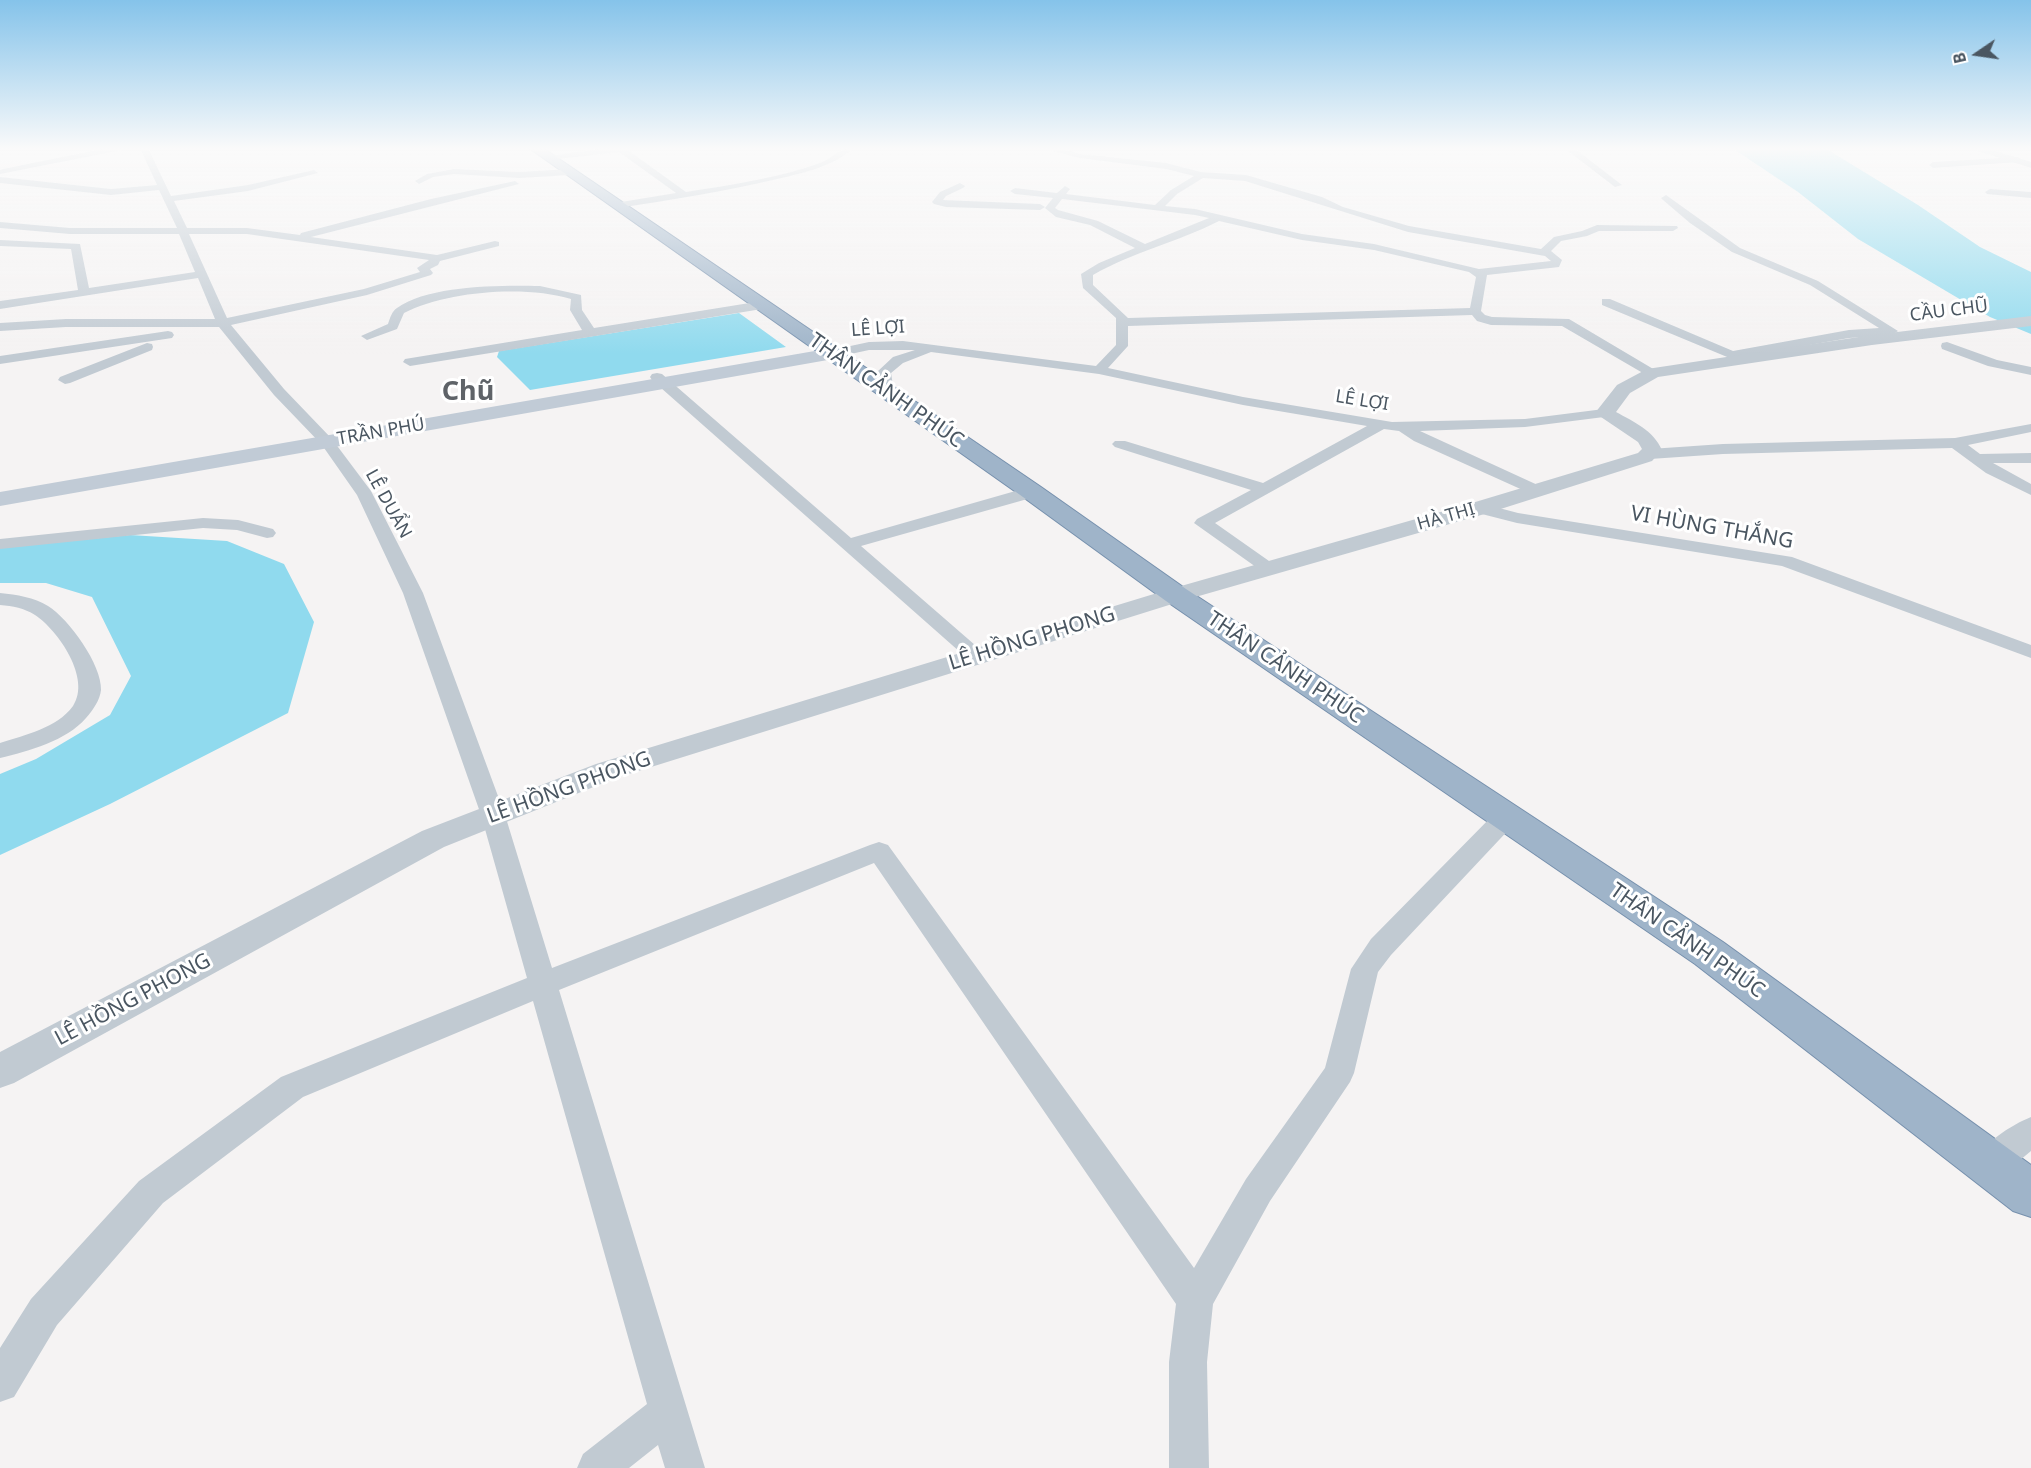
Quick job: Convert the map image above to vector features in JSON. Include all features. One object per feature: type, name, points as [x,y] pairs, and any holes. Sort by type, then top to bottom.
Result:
[{"type":"highway","name":"THÂN CẢNH PHÚC","points":[[635,217],[1032,492],[1176,595],[1709,953],[2031,1194]]},
{"type":"main road","name":"TRẦN PHÚ","points":[[0,500],[324,439],[661,380],[821,346]]},
{"type":"main road","name":"TRẦN PHÚ","points":[[0,490],[324,439]]},
{"type":"street","name":"LÊ DUẨN","points":[[177,217],[223,323],[279,392],[324,439],[365,495],[413,593],[493,815],[685,1468]]},
{"type":"street","points":[[298,238],[377,217]]},
{"type":"street","points":[[1064,217],[1094,222],[1130,243],[1145,248]]},
{"type":"street","points":[[1210,217],[1313,239],[1374,247],[1479,272],[1536,268],[1557,263],[1547,253],[1408,229],[1366,217]]},
{"type":"street","points":[[1688,217],[1736,250],[1814,283],[1892,331],[1849,334],[1653,373],[1623,389],[1605,413],[1643,437],[1651,445],[1650,454],[1723,449],[1955,443],[2031,428]]},
{"type":"street","points":[[1099,370],[1122,346],[1122,317],[1087,286],[1087,274],[1104,263],[1200,228],[1217,218]]},
{"type":"street","points":[[2,226],[70,231],[248,231],[431,256],[435,259],[495,244]]},
{"type":"street","points":[[1547,253],[1545,250],[1555,239],[1592,232],[1597,228],[1673,228]]},
{"type":"street","points":[[0,243],[76,246],[84,292]]},
{"type":"street","points":[[65,380],[179,335],[223,323],[367,292],[409,280],[427,273],[423,268],[434,263],[435,259]]},
{"type":"street","points":[[1475,311],[1482,276],[1479,272]]},
{"type":"street","points":[[0,305],[202,274]]},
{"type":"street","points":[[367,336],[393,326],[399,311],[426,299],[465,292],[533,290],[556,291],[578,297],[576,310],[590,333]]},
{"type":"street","points":[[1606,302],[1738,357]]},
{"type":"street","points":[[410,362],[762,305]]},
{"type":"street","points":[[1475,311],[1481,318],[1491,321],[1565,322],[1653,373]]},
{"type":"street","points":[[1122,322],[1475,311]]},
{"type":"street","name":"CẦU CHŨ","points":[[1738,357],[2031,321]]},
{"type":"street","points":[[0,327],[66,323],[223,323]]},
{"type":"street","points":[[0,360],[148,337],[179,335]]},
{"type":"street","points":[[821,346],[838,342],[869,346]]},
{"type":"street","name":"LÊ LỢI","points":[[821,346],[903,345],[1099,370],[1243,401],[1403,426],[1525,423],[1605,413]]},
{"type":"street","points":[[1947,346],[1993,363],[2031,371]]},
{"type":"street","points":[[887,392],[884,372],[898,360],[937,349]]},
{"type":"street","points":[[661,380],[976,656]]},
{"type":"street","points":[[1270,568],[1203,523],[1382,424]]},
{"type":"street","points":[[1403,426],[1419,438],[1536,491]]},
{"type":"street","points":[[1955,443],[1992,470],[2031,490]]},
{"type":"street","points":[[1120,444],[1266,489]]},
{"type":"street","name":"HÀ THỊ","points":[[1176,595],[1480,508],[1650,454]]},
{"type":"street","points":[[1977,459],[2031,458]]},
{"type":"street","points":[[848,544],[1032,492]]},
{"type":"street","name":"VI HÙNG THẮNG","points":[[1480,508],[1517,518],[1786,561],[2031,652]]},
{"type":"street","points":[[0,544],[203,524],[238,525],[267,533]]},
{"type":"street","name":"LÊ HỒNG PHONG","points":[[0,1071],[433,839],[606,771],[1176,595]]},
{"type":"street","points":[[0,599],[21,601],[45,612],[59,623],[68,635],[91,680],[91,690],[78,713],[64,724],[57,729],[0,751]]},
{"type":"street","points":[[1189,1468],[1188,1362],[1195,1300],[1258,1190],[1339,1073],[1365,969],[1381,947],[1506,817]]},
{"type":"street","points":[[0,1383],[44,1312],[151,1192],[292,1087],[543,984],[879,851],[1195,1300]]},
{"type":"street","points":[[1990,1164],[2031,1132]]},
{"type":"street","points":[[597,1468],[670,1411]]},
{"type":"water","points":[[1829,217],[1935,217],[1980,247],[2031,272],[2031,334],[1990,317],[1858,239]]},
{"type":"water","points":[[739,313],[786,347],[530,390],[497,357],[499,351]]},
{"type":"water","points":[[130,535],[227,541],[284,564],[314,622],[288,713],[110,804],[0,855],[0,774],[36,759],[110,715],[131,676],[92,597],[46,583],[0,583],[0,548]]},
{"type":"district","name":"Chũ","points":[[468,392]]}]
